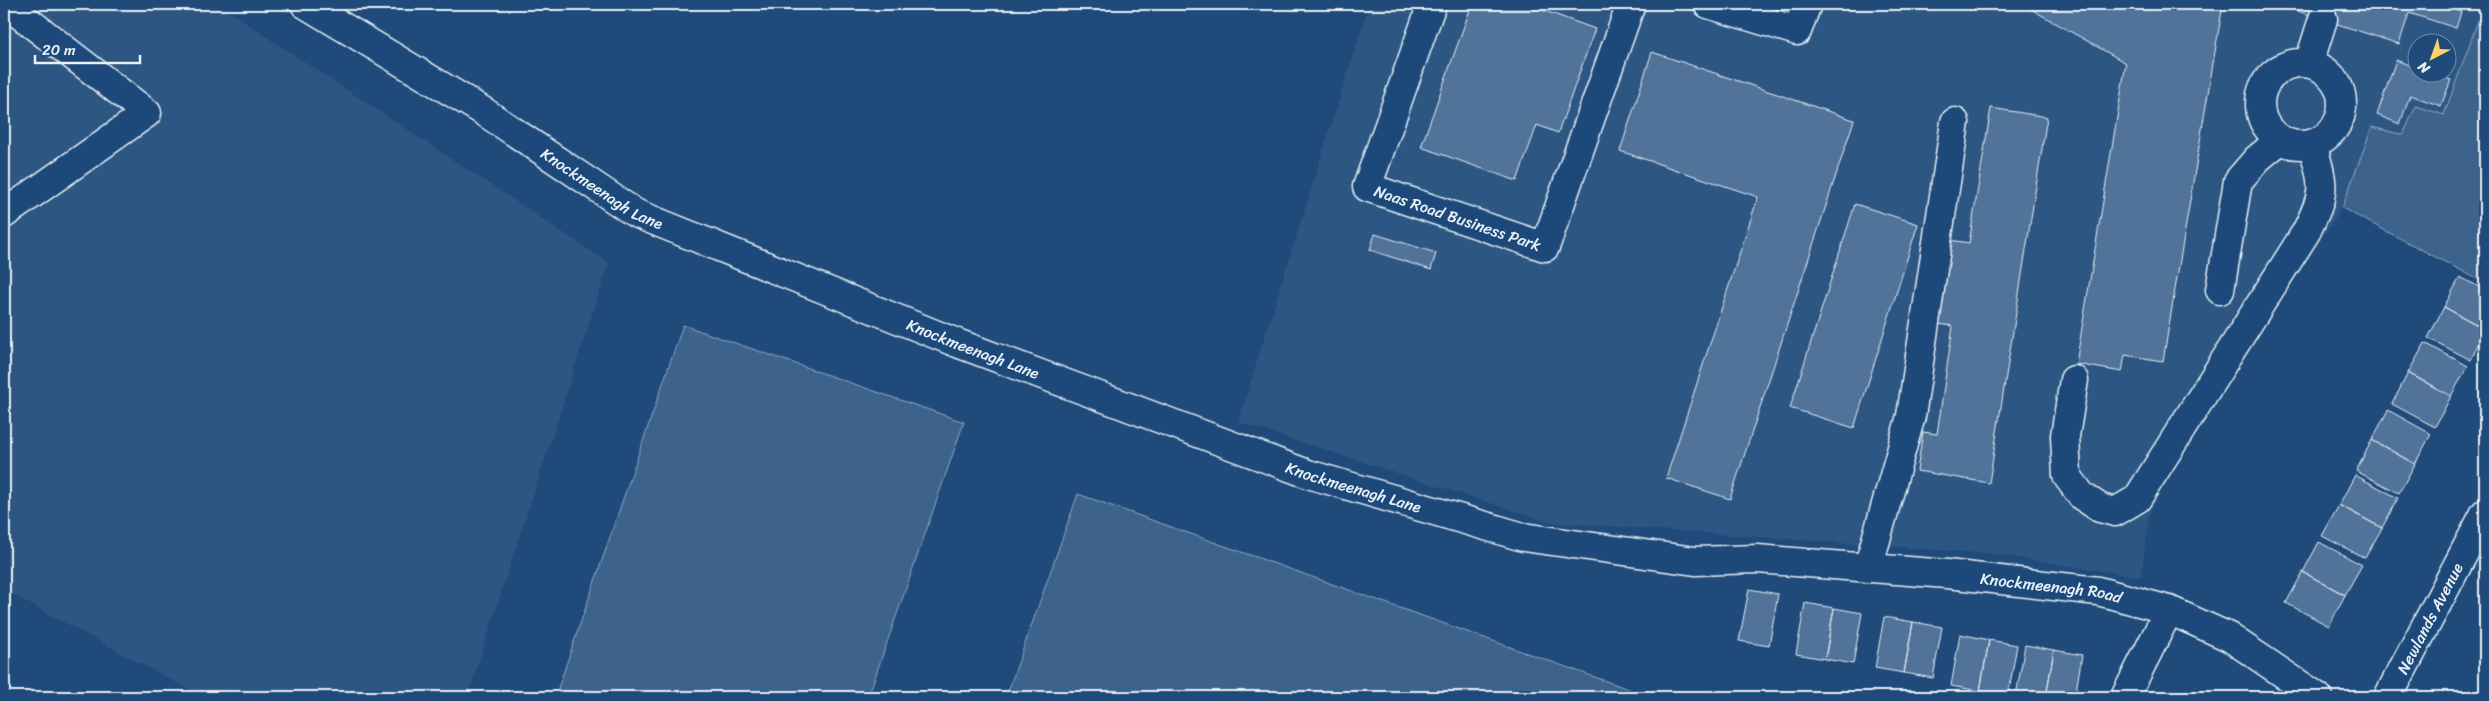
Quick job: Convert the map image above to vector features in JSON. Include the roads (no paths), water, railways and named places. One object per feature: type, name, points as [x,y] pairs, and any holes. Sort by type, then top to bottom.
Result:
[{"type":"street","points":[[4,214],[147,113],[6,4]]},
{"type":"street","name":"Knockmeenagh Lane","points":[[305,4],[483,111],[635,213],[957,343],[1151,418],[1308,474],[1523,537],[1695,561],[1757,559]]},
{"type":"street","name":"Naas Road Business Park","points":[[1432,4],[1367,187],[1545,247],[1631,4]]},
{"type":"street","points":[[1708,4],[1797,31],[1807,4]]},
{"type":"street","points":[[2310,63],[2323,19]]},
{"type":"street","points":[[2296,63],[2310,63],[2322,69],[2333,78],[2340,90],[2342,103],[2340,117],[2334,129],[2324,139],[2312,144],[2301,146],[2280,140],[2270,132],[2263,121],[2259,109],[2264,83],[2273,73],[2284,66],[2296,63]]},
{"type":"street","points":[[1868,568],[1911,416],[1955,122]]},
{"type":"street","points":[[2220,290],[2238,181],[2257,159],[2280,140]]},
{"type":"street","points":[[2074,380],[2065,436],[2068,476],[2082,496],[2100,508],[2115,512],[2137,499],[2306,232],[2321,202],[2320,172],[2312,144]]},
{"type":"street","name":"Newlands Avenue","points":[[2388,697],[2485,513]]},
{"type":"street","name":"Knockmeenagh Road","points":[[1757,559],[1947,574],[2098,591],[2169,610],[2230,637],[2318,697]]},
{"type":"street","points":[[2125,697],[2169,610]]}]
